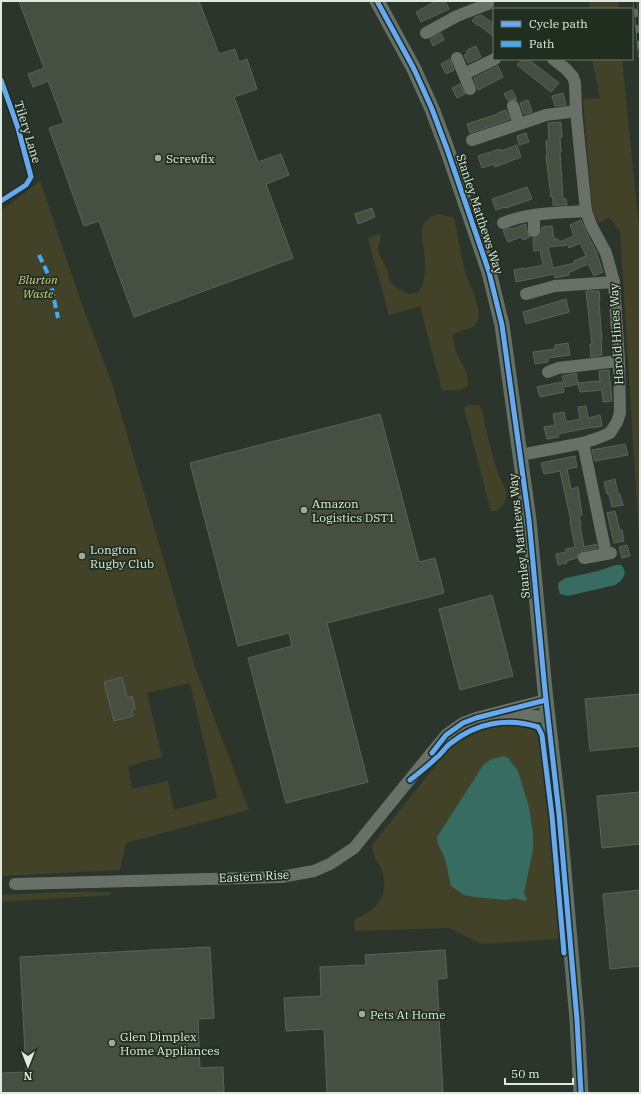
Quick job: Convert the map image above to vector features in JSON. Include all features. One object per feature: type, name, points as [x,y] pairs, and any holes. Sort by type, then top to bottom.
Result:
[{"type":"main road","name":"Stanley Matthews Way","points":[[377,1],[414,69],[432,109],[489,272],[502,325],[529,520],[546,700],[559,814],[577,1020],[581,1093]]},
{"type":"street","points":[[426,33],[457,16],[490,6]]},
{"type":"street","points":[[457,58],[470,89]]},
{"type":"street","points":[[464,74],[493,60]]},
{"type":"street","name":"Harold Hines Way","points":[[520,455],[583,443],[610,433],[617,422],[620,413],[619,361],[614,282],[606,253],[591,225],[586,211],[576,111],[575,83],[566,69],[555,60]]},
{"type":"street","points":[[513,106],[519,124]]},
{"type":"street","points":[[472,140],[546,115],[576,111]]},
{"type":"street","points":[[503,223],[514,218],[534,215],[586,211]]},
{"type":"street","points":[[534,215],[534,232]]},
{"type":"street","points":[[526,294],[555,286],[614,282]]},
{"type":"street","points":[[548,372],[558,368],[619,361]]},
{"type":"street","points":[[583,443],[609,553],[584,558]]},
{"type":"street","name":"Eastern Rise","points":[[15,884],[280,877],[314,871],[330,864],[354,848],[446,735],[463,723],[476,718],[546,700]]},
{"type":"street","name":"Eastern Rise","points":[[476,718],[518,715],[548,717]]},
{"type":"green space","points":[[589,1],[618,1],[618,8],[590,8]]},
{"type":"green space","points":[[592,60],[622,60],[640,236],[640,553],[620,231],[609,217],[599,223],[593,213],[592,205],[583,99],[600,98]]},
{"type":"green space","name":"Longton Rugby Club","points":[[40,181],[85,313],[112,383],[195,667],[249,810],[126,843],[120,870],[1,876],[1,211]],"holes":[[[122,677],[127,698],[132,697],[135,709],[132,710],[133,716],[114,721],[104,682]],[[190,683],[217,798],[174,810],[168,781],[132,789],[128,766],[162,757],[147,693]]]},
{"type":"green space","points":[[438,214],[454,218],[464,267],[477,303],[478,311],[478,318],[474,326],[453,334],[455,349],[468,379],[468,386],[459,390],[442,390],[420,306],[389,315],[368,238],[381,234],[378,251],[388,272],[389,281],[408,294],[418,293],[423,284],[425,273],[422,228],[428,219]]},
{"type":"green space","points":[[468,405],[479,405],[482,410],[493,457],[505,490],[505,501],[497,511],[491,511],[464,408]]},
{"type":"green space","points":[[500,725],[525,727],[538,733],[551,825],[561,939],[481,944],[449,928],[355,931],[354,920],[375,906],[383,894],[384,878],[372,845],[451,746],[474,732]]},
{"type":"green space","points":[[61,892],[110,892],[112,895],[1,902],[1,895]]},
{"type":"water","points":[[616,565],[621,565],[625,571],[625,574],[623,579],[615,585],[568,596],[560,594],[558,587],[559,582],[566,578],[598,571]]},
{"type":"water","points":[[504,756],[510,759],[518,771],[529,807],[533,833],[533,850],[524,893],[527,899],[525,901],[515,898],[506,900],[464,895],[451,886],[445,859],[438,844],[437,837],[484,764],[492,759]]},
{"type":"building","name":"Screwfix","points":[[19,1],[199,1],[219,54],[235,49],[239,62],[247,59],[257,89],[234,97],[258,162],[281,154],[289,175],[266,184],[293,258],[134,317],[99,221],[84,226],[49,128],[64,123],[48,81],[33,87],[28,74],[44,68]]},
{"type":"building","points":[[436,1],[445,1],[449,9],[421,22],[416,12]]},
{"type":"building","points":[[481,15],[493,23],[493,36],[472,21],[475,17]]},
{"type":"building","points":[[441,33],[444,40],[433,46],[430,39]]},
{"type":"building","points":[[476,46],[481,57],[468,63],[464,55],[467,54],[467,50]]},
{"type":"building","points":[[450,59],[454,70],[446,74],[441,64]]},
{"type":"building","points":[[521,60],[529,60],[559,83],[551,92],[517,65]]},
{"type":"building","points":[[498,66],[503,77],[478,90],[474,78]]},
{"type":"building","points":[[460,84],[465,94],[457,98],[452,88]]},
{"type":"building","points":[[512,90],[517,100],[511,99],[508,101],[504,94]]},
{"type":"building","points":[[563,93],[566,105],[555,106],[552,96]]},
{"type":"building","points":[[528,100],[532,112],[524,114],[520,103]]},
{"type":"building","points":[[506,110],[510,119],[470,133],[467,124]]},
{"type":"building","points":[[561,122],[562,137],[560,137],[560,153],[563,199],[566,199],[567,205],[553,205],[546,156],[546,141],[549,140],[548,123]]},
{"type":"building","points":[[526,133],[529,142],[519,145],[517,136]]},
{"type":"building","points":[[517,145],[521,157],[495,167],[494,164],[482,168],[478,156],[500,149],[501,151]]},
{"type":"building","points":[[527,187],[532,199],[496,210],[492,199]]},
{"type":"building","points":[[372,208],[375,217],[358,224],[355,214]]},
{"type":"building","points":[[581,220],[596,251],[603,272],[594,276],[588,264],[568,273],[569,275],[555,278],[554,274],[516,282],[514,270],[543,265],[540,250],[534,251],[533,238],[537,238],[540,235],[542,227],[552,226],[554,239],[558,239],[559,242],[574,236],[570,225]],"holes":[[[580,243],[586,256],[574,261],[575,263],[553,268],[548,247],[568,245],[569,248]]]},
{"type":"building","points":[[526,224],[530,237],[523,240],[521,237],[508,242],[503,230],[512,229]]},
{"type":"building","points":[[586,291],[599,291],[600,301],[602,355],[591,357],[590,344],[592,344]]},
{"type":"building","points":[[566,299],[569,312],[526,324],[523,312]]},
{"type":"building","points":[[568,343],[570,355],[548,358],[548,362],[535,364],[533,352],[555,349],[555,345]]},
{"type":"building","points":[[609,370],[612,401],[603,402],[602,390],[580,392],[578,384],[565,387],[562,376],[576,373],[578,383],[600,381],[599,371]]},
{"type":"building","points":[[562,382],[564,392],[540,397],[537,387]]},
{"type":"building","points":[[586,406],[588,418],[600,415],[602,426],[558,434],[559,437],[547,439],[544,427],[555,425],[553,414],[564,412],[566,422],[580,419],[578,407]]},
{"type":"building","name":"Amazon Logistics DST1","points":[[380,414],[419,562],[435,558],[444,593],[327,623],[368,782],[286,803],[248,658],[292,646],[289,633],[238,646],[190,463]]},
{"type":"building","points":[[625,444],[628,455],[595,461],[592,450]]},
{"type":"building","points":[[575,456],[577,467],[567,469],[571,489],[578,487],[582,515],[579,516],[584,547],[596,544],[597,548],[582,551],[579,553],[577,558],[566,561],[567,563],[558,565],[556,554],[566,552],[566,549],[575,547],[571,521],[560,471],[544,474],[541,463]]},
{"type":"building","points":[[615,479],[618,494],[620,494],[623,505],[612,507],[604,482]]},
{"type":"building","points":[[615,511],[620,531],[622,530],[624,541],[614,543],[607,513]]},
{"type":"building","points":[[627,545],[630,556],[622,558],[619,547]]},
{"type":"building","points":[[492,595],[513,676],[460,690],[439,609]]},
{"type":"building","points":[[122,677],[127,698],[132,696],[135,709],[132,710],[133,716],[114,721],[104,682]]},
{"type":"building","points":[[640,694],[640,746],[590,751],[585,699]]},
{"type":"building","points":[[640,792],[640,844],[602,848],[597,796]]},
{"type":"building","points":[[640,890],[640,966],[610,969],[603,894]]},
{"type":"building","name":"Glen Dimplex Home Appliances","points":[[210,947],[214,1018],[198,1019],[200,1068],[223,1067],[224,1093],[1,1093],[1,1073],[26,1072],[20,957]]},
{"type":"building","name":"Pets At Home","points":[[445,950],[447,978],[437,979],[443,1093],[327,1093],[324,1029],[286,1031],[284,998],[321,996],[320,967],[366,965],[365,955]]},
{"type":"railway","points":[[635,1],[640,56]]},
{"type":"marked path","points":[[39,255],[49,276],[58,318]]},
{"type":"cycle path","points":[[377,1],[414,69],[432,109],[489,272],[502,325],[529,520],[545,691],[559,814],[577,1020],[581,1093]]},
{"type":"cycle path","name":"Tilery Lane","points":[[1,80],[18,128],[31,177],[26,185],[1,201]]},
{"type":"cycle path","points":[[432,753],[446,735],[463,723],[476,718],[546,700]]},
{"type":"cycle path","points":[[410,780],[449,745],[471,731],[503,722],[515,722],[538,727],[542,735],[552,816],[564,953]]},
{"type":"place","name":"Screwfix","points":[[158,158]]},
{"type":"place","name":"Amazon Logistics DST1","points":[[304,510]]},
{"type":"place","name":"Longton Rugby Club","points":[[82,556]]},
{"type":"place","name":"Pets At Home","points":[[362,1014]]},
{"type":"place","name":"Glen Dimplex Home Appliances","points":[[112,1043]]},
{"type":"park label","name":"Blurton Waste","points":[[38,286]]}]
